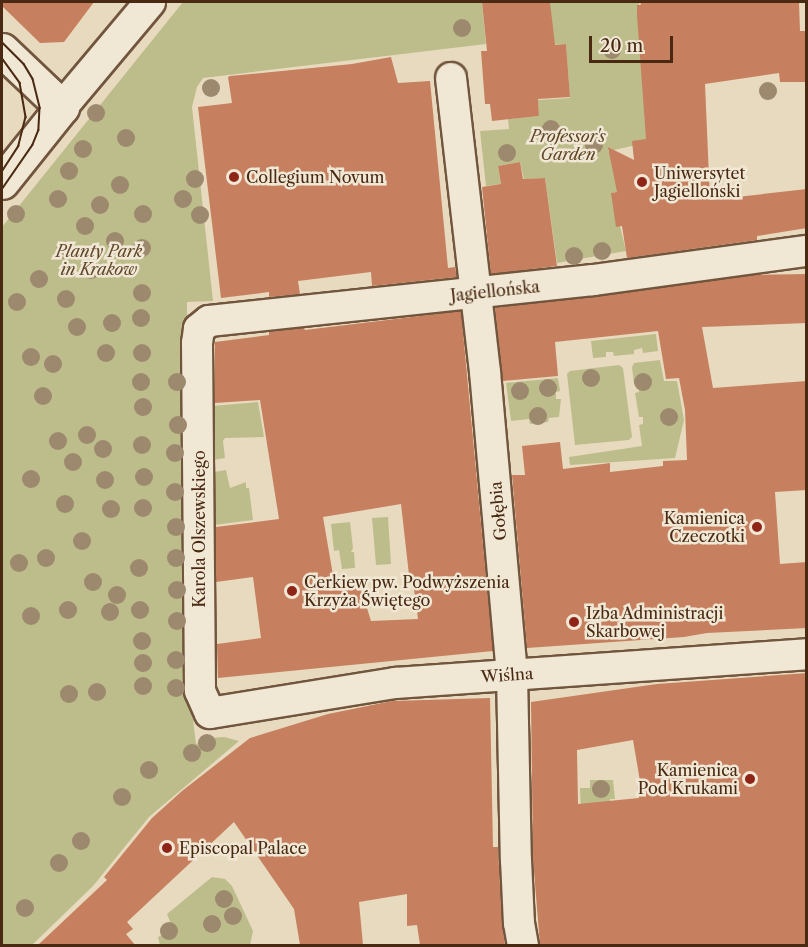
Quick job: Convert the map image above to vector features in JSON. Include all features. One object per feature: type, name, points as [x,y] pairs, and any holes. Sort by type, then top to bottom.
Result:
[{"type":"street","points":[[2,182],[150,2]]},
{"type":"street","points":[[2,50],[62,107]]},
{"type":"street","name":"Gołębia","points":[[451,78],[476,293],[512,675],[516,860],[519,923],[523,945]]},
{"type":"street","name":"Jagiellońska","points":[[197,343],[199,329],[209,321],[593,280],[807,251]]},
{"type":"street","name":"Karola Olszewskiego","points":[[197,343],[200,691],[210,713]]},
{"type":"street","name":"Wiślna","points":[[210,713],[396,683],[807,654]]},
{"type":"green space","name":"Planty Park in Krakow","points":[[183,2],[482,2],[486,44],[203,78],[197,87],[192,107],[213,301],[187,302],[187,704],[191,704],[196,744],[208,738],[224,737],[239,741],[149,817],[93,886],[32,945],[2,946],[2,227]]},
{"type":"green space","name":"Professor's Garden","points":[[550,2],[640,2],[637,8],[644,55],[640,59],[644,59],[647,94],[642,95],[646,97],[648,118],[644,119],[648,122],[650,142],[614,150],[610,148],[608,151],[612,153],[618,192],[612,193],[626,251],[557,263],[545,178],[524,179],[520,162],[498,166],[501,184],[486,186],[480,131],[509,129],[508,119],[539,116],[538,100],[570,98],[566,44],[552,45]]},
{"type":"green space","points":[[656,334],[658,351],[643,353],[642,348],[634,350],[634,354],[614,356],[613,352],[606,352],[606,357],[593,358],[591,341]]},
{"type":"green space","points":[[660,360],[664,381],[677,381],[684,420],[675,458],[570,465],[569,457],[642,446],[639,425],[643,424],[643,417],[639,417],[635,393],[639,392],[638,384],[634,384],[632,367],[634,363]]},
{"type":"green space","points":[[619,365],[623,368],[632,437],[629,440],[575,445],[567,374],[570,371]]},
{"type":"green space","points":[[558,378],[560,391],[556,392],[556,399],[561,399],[559,417],[549,418],[548,422],[530,424],[529,419],[511,421],[506,383]]},
{"type":"green space","points":[[258,402],[264,437],[225,438],[223,441],[225,458],[213,460],[212,406]]},
{"type":"green space","points":[[226,470],[230,488],[246,482],[246,488],[249,488],[253,520],[214,525],[213,475],[214,472]]},
{"type":"green space","points":[[388,517],[391,564],[376,565],[372,518]]},
{"type":"green space","points":[[350,522],[353,548],[351,552],[354,552],[355,568],[342,569],[339,550],[334,551],[331,524]]},
{"type":"green space","points":[[590,780],[613,780],[615,799],[610,799],[611,817],[581,816],[580,788],[590,788]]},
{"type":"green space","points":[[212,877],[225,879],[232,886],[253,931],[250,945],[160,945],[158,937],[166,933],[171,924],[167,914]]},
{"type":"building","points":[[2,2],[94,2],[64,42],[40,43],[2,6]]},
{"type":"building","points":[[482,2],[550,2],[555,45],[566,44],[570,97],[538,99],[539,116],[492,121],[490,104],[485,104],[481,51],[487,51]]},
{"type":"building","points":[[640,2],[799,2],[800,31],[807,31],[807,82],[780,82],[779,73],[705,84],[710,200],[807,189],[807,228],[757,236],[757,240],[627,258],[622,226],[616,227],[611,193],[617,192],[608,147],[634,160],[632,141],[646,139],[637,16],[637,5],[641,5]]},
{"type":"building","name":"Collegium Novum","points":[[391,57],[398,83],[430,81],[448,268],[455,267],[457,277],[372,286],[371,272],[298,281],[300,294],[269,297],[269,292],[221,298],[198,107],[232,103],[228,77],[230,76],[352,64]]},
{"type":"building","points":[[520,162],[523,179],[545,178],[557,266],[491,274],[482,187],[501,184],[498,166]]},
{"type":"building","points":[[807,274],[807,323],[702,327],[713,388],[807,381],[807,490],[775,492],[780,564],[807,562],[807,628],[707,633],[684,637],[527,648],[512,475],[525,475],[522,446],[560,442],[563,469],[610,463],[610,472],[663,466],[663,461],[687,460],[685,410],[679,378],[666,379],[658,331],[555,342],[558,376],[503,381],[495,308],[754,275]]},
{"type":"building","points":[[461,311],[493,651],[218,678],[217,644],[261,638],[253,577],[216,582],[216,527],[279,519],[260,400],[215,403],[215,342],[269,335],[269,332],[304,328],[305,330]],"holes":[[[401,504],[409,575],[412,574],[418,619],[371,621],[358,579],[334,581],[323,517]]]},
{"type":"building","points":[[807,673],[807,945],[540,945],[533,859],[531,702],[657,684]],"holes":[[[633,740],[641,787],[637,787],[639,798],[578,804],[577,750]]]},
{"type":"building","points":[[490,698],[493,847],[498,847],[505,945],[420,945],[417,925],[407,926],[407,894],[359,902],[363,945],[300,945],[294,909],[234,822],[127,922],[133,929],[126,934],[135,945],[38,945],[107,880],[104,877],[152,818],[182,791],[250,738],[328,714],[392,701]]},
{"type":"tram line","points":[[2,42],[24,64],[33,79],[40,108],[39,130],[33,145],[2,190]]},
{"type":"tram line","points":[[2,58],[20,83],[26,117],[19,146],[2,172]]},
{"type":"place","name":"Collegium Novum","points":[[234,177]]},
{"type":"place","name":"Uniwersytet Jagielloński","points":[[642,182]]},
{"type":"place","name":"Kamienica Czeczotki","points":[[757,527]]},
{"type":"place","name":"Cerkiew pw. Podwyższenia Krzyża Świętego","points":[[292,591]]},
{"type":"place","name":"Izba Administracji Skarbowej","points":[[574,622]]},
{"type":"place","name":"Kamienica Pod Krukami","points":[[750,779]]},
{"type":"place","name":"Episcopal Palace","points":[[167,848]]}]
